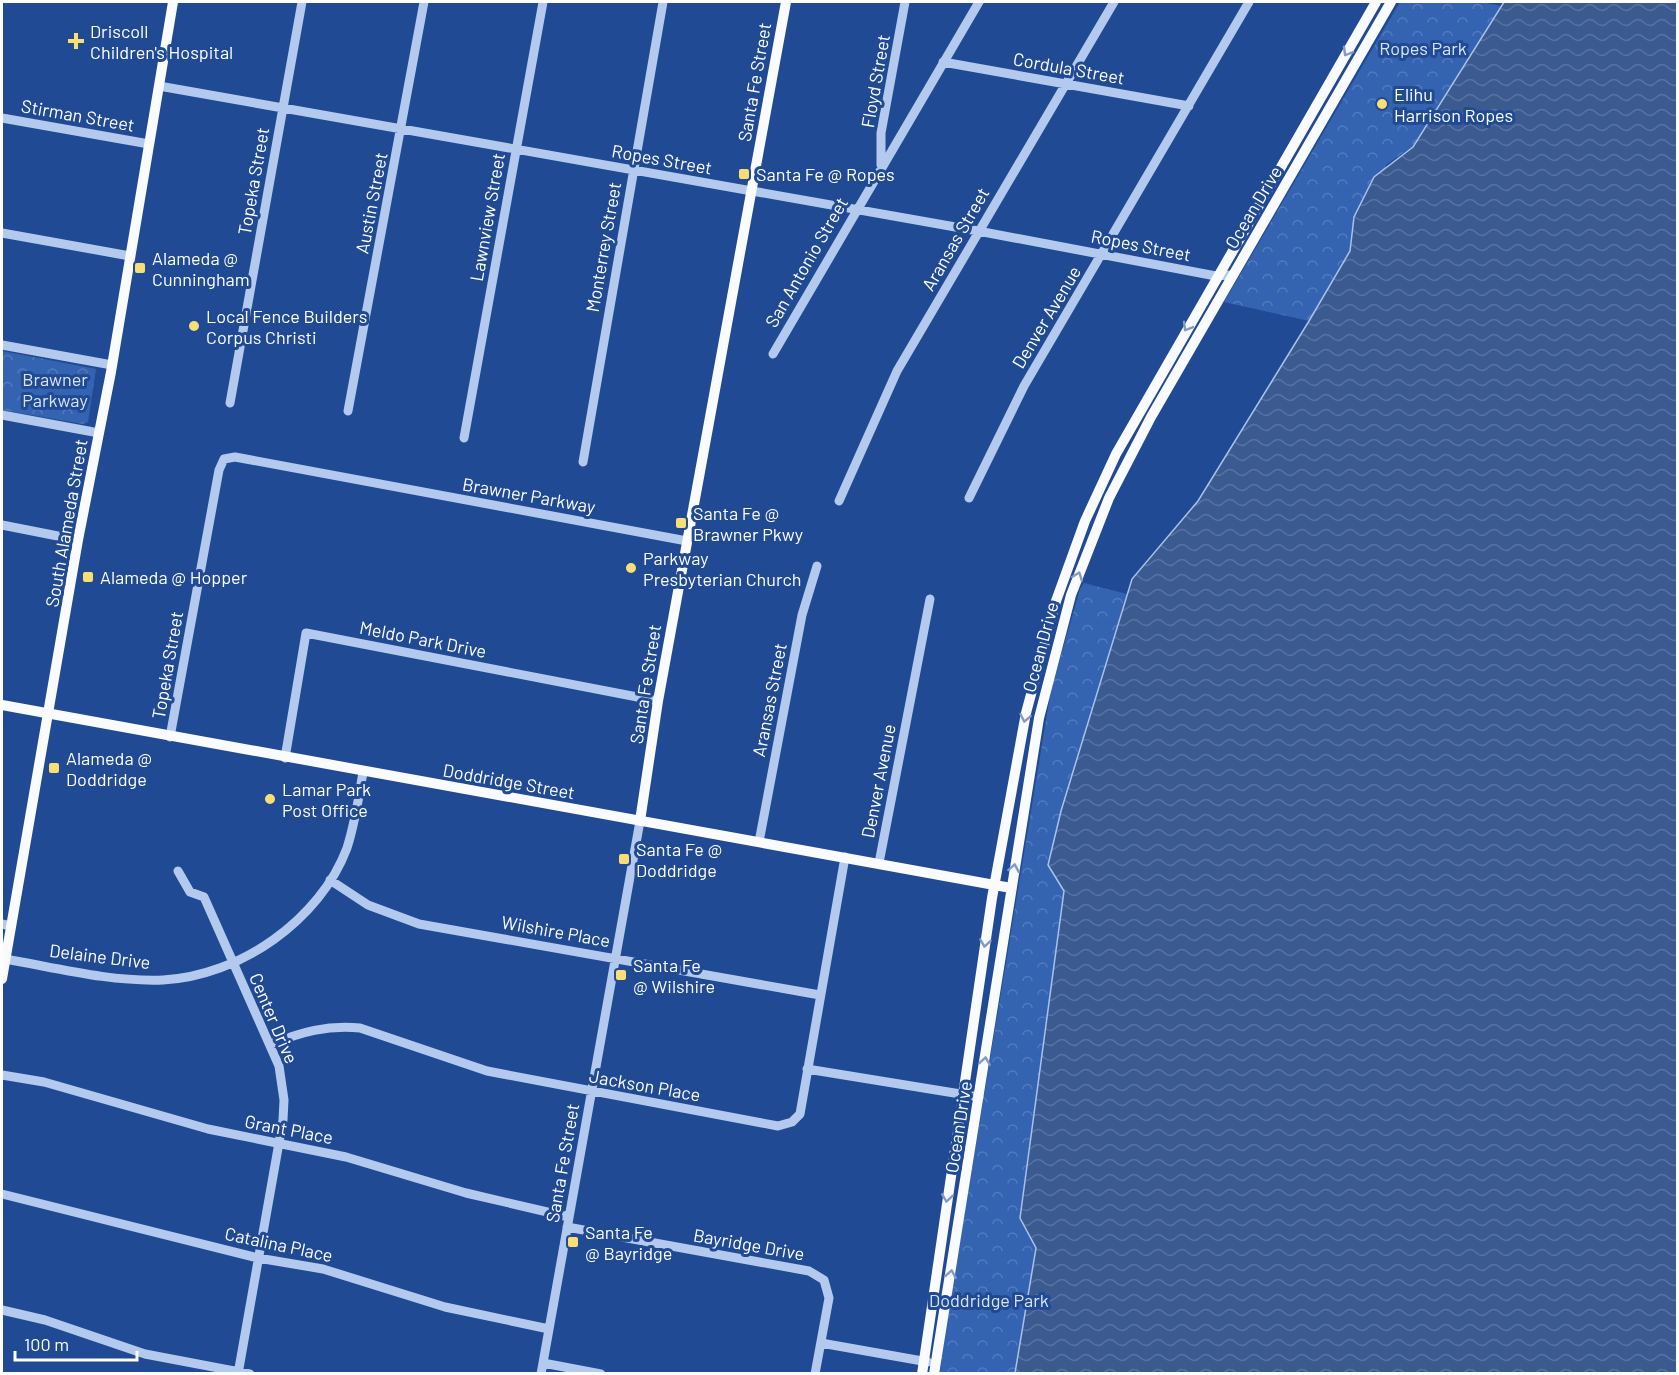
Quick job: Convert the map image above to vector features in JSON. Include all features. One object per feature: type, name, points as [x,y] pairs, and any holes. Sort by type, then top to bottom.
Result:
[{"type":"main road","name":"South Alameda Street","points":[[2,979],[6,925],[50,715],[78,540],[112,365],[173,2]]},
{"type":"main road","name":"Santa Fe Street","points":[[640,821],[658,701],[786,2]]},
{"type":"main road","name":"Ocean Drive","points":[[922,1374],[994,885],[1026,713],[1044,642],[1071,558],[1116,454],[1216,276],[1376,2]]},
{"type":"main road","name":"Ocean Drive","points":[[935,1369],[1039,718],[1071,595],[1109,498],[1173,376],[1390,2]]},
{"type":"main road","points":[[1359,31],[1370,38]]},
{"type":"main road","points":[[1305,123],[1317,130]]},
{"type":"main road","points":[[1162,372],[1173,376]]},
{"type":"main road","points":[[1140,411],[1151,417]]},
{"type":"main road","points":[[1116,454],[1128,460]]},
{"type":"main road","points":[[1097,494],[1109,498]]},
{"type":"main road","points":[[1044,642],[1057,645]]},
{"type":"main road","name":"Doddridge Street","points":[[2,705],[1011,888]]},
{"type":"main road","points":[[952,1169],[967,1171]]},
{"type":"main road","points":[[942,1233],[958,1235]]},
{"type":"street","name":"Topeka Street","points":[[230,403],[302,2]]},
{"type":"street","name":"Austin Street","points":[[348,411],[424,2]]},
{"type":"street","name":"Lawnview Street","points":[[464,438],[543,2]]},
{"type":"street","name":"Monterrey Street","points":[[583,462],[663,2]]},
{"type":"street","name":"Floyd Street","points":[[881,167],[882,133],[905,2]]},
{"type":"street","name":"San Antonio Street","points":[[773,354],[979,2]]},
{"type":"street","name":"Aransas Street","points":[[839,501],[897,371],[1114,2]]},
{"type":"street","name":"Denver Avenue","points":[[969,498],[1024,386],[1249,2]]},
{"type":"street","name":"Cordula Street","points":[[943,62],[1189,106]]},
{"type":"street","name":"Ropes Street","points":[[159,86],[402,127],[516,150],[752,190],[1216,276],[1231,275]]},
{"type":"street","name":"Stirman Street","points":[[2,118],[149,144]]},
{"type":"street","points":[[2,233],[130,256]]},
{"type":"street","points":[[2,345],[112,365]]},
{"type":"street","points":[[2,416],[99,433]]},
{"type":"street","name":"Brawner Parkway","points":[[224,459],[235,457],[687,541]]},
{"type":"street","name":"Topeka Street","points":[[170,737],[219,470],[224,459]]},
{"type":"street","points":[[2,525],[78,540]]},
{"type":"street","name":"Aransas Street","points":[[759,842],[802,615],[817,566]]},
{"type":"street","name":"Denver Avenue","points":[[879,863],[930,599]]},
{"type":"street","name":"Meldo Park Drive","points":[[285,758],[306,633],[658,701]]},
{"type":"street","name":"Delaine Drive","points":[[5,959],[121,979],[165,980],[196,975],[232,962],[264,946],[290,927],[330,880],[346,849],[363,772]]},
{"type":"street","name":"Santa Fe Street","points":[[541,1374],[640,821]]},
{"type":"street","name":"Denver Avenue","points":[[807,1069],[845,857]]},
{"type":"street","name":"Center Drive","points":[[178,871],[190,892],[204,897],[271,1044],[279,1066],[284,1100],[238,1372]]},
{"type":"street","name":"Wilshire Place","points":[[330,880],[368,905],[419,924],[820,995]]},
{"type":"street","name":"Jackson Place","points":[[271,1044],[308,1029],[341,1026],[360,1028],[487,1071],[778,1126],[792,1122],[800,1114],[807,1069]]},
{"type":"street","points":[[807,1069],[979,1097]]},
{"type":"street","name":"Grant Place","points":[[2,1075],[44,1082],[208,1130],[346,1157],[466,1193],[569,1217]]},
{"type":"street","name":"Catalina Place","points":[[2,1194],[258,1257],[323,1269],[445,1307],[549,1329]]},
{"type":"street","name":"Bayridge Drive","points":[[567,1227],[808,1271],[824,1280],[829,1298],[815,1374]]},
{"type":"street","points":[[2,1310],[45,1320],[145,1354],[250,1374]]},
{"type":"street","points":[[822,1343],[924,1362],[935,1369]]},
{"type":"street","points":[[543,1363],[601,1374]]},
{"type":"green space","name":"Ropes Park","points":[[1400,2],[1482,2],[1501,6],[1412,147],[1387,164],[1354,217],[1350,251],[1309,321],[1224,302]]},
{"type":"green space","name":"Brawner Parkway","points":[[2,351],[96,369],[88,422],[83,424],[2,410]]},
{"type":"green space","name":"Doddridge Park","points":[[1084,583],[1127,594],[1061,811],[1049,865],[1064,891],[1020,1218],[1036,1248],[1015,1373],[938,1374],[1051,690],[1080,589]]},
{"type":"water","points":[[1504,2],[1677,2],[1677,1373],[1015,1373],[1036,1248],[1020,1218],[1064,891],[1048,865],[1061,811],[1132,579],[1198,501],[1309,321],[1350,251],[1354,217],[1374,177],[1413,147]]},
{"type":"place","name":"Driscoll Children's Hospital","points":[[76,41]]},
{"type":"place","name":"Elihu Harrison Ropes","points":[[1382,104]]},
{"type":"place","name":"Santa Fe @ Ropes","points":[[744,174]]},
{"type":"place","name":"Alameda @ Cunningham","points":[[140,268]]},
{"type":"place","name":"Local Fence Builders Corpus Christi","points":[[194,326]]},
{"type":"place","name":"Santa Fe @ Brawner Pkwy","points":[[681,523]]},
{"type":"place","name":"Parkway Presbyterian Church","points":[[631,568]]},
{"type":"place","name":"Alameda @ Hopper","points":[[88,577]]},
{"type":"place","name":"Alameda @ Doddridge","points":[[54,768]]},
{"type":"place","name":"Lamar Park Post Office","points":[[270,799]]},
{"type":"place","name":"Santa Fe @ Doddridge","points":[[624,859]]},
{"type":"place","name":"Santa Fe @ Wilshire","points":[[621,975]]},
{"type":"place","name":"Santa Fe @ Bayridge","points":[[573,1242]]}]
